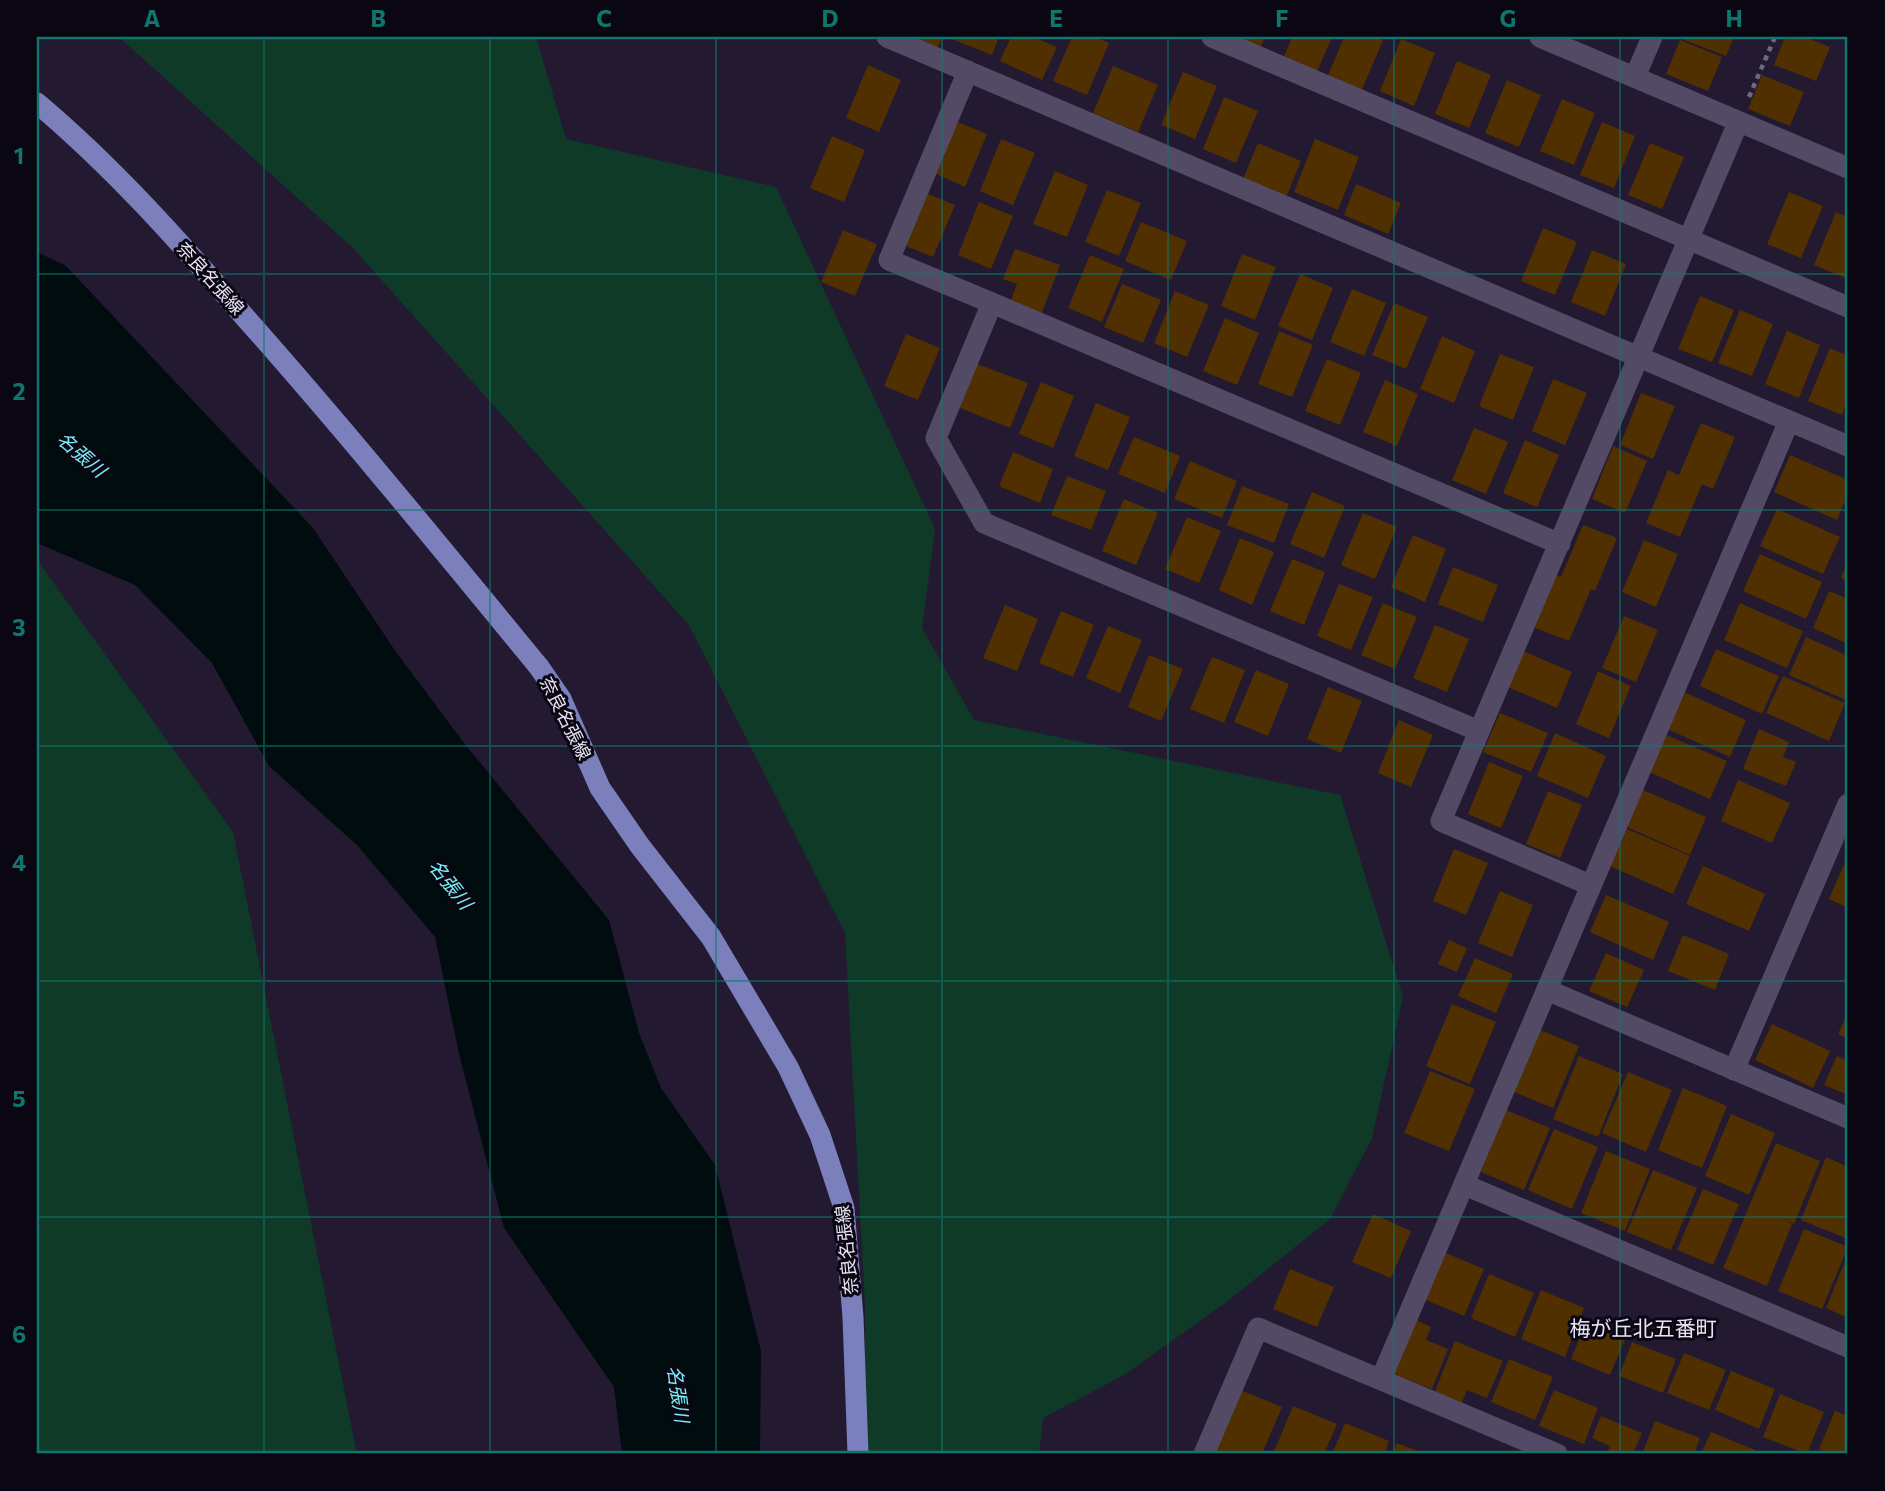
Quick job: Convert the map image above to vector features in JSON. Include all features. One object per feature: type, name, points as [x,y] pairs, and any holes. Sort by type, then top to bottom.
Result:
[{"type":"main road","name":"奈良名張線","points":[[37,103],[123,181],[180,243],[286,363],[540,667],[561,699],[600,788],[640,846],[711,937],[788,1067],[820,1135],[844,1208],[853,1317],[858,1454]]},
{"type":"street","points":[[887,37],[1848,446]]},
{"type":"street","points":[[1212,37],[1848,307]]},
{"type":"street","points":[[1540,37],[1738,123],[1846,161]]},
{"type":"street","points":[[1635,77],[1652,37]]},
{"type":"street","points":[[968,71],[889,260],[1560,544]]},
{"type":"street","points":[[1590,885],[1441,821],[1738,123]]},
{"type":"street","points":[[992,303],[936,438],[984,523],[1479,731]]},
{"type":"street","points":[[1381,1379],[1789,421]]},
{"type":"street","points":[[1734,1070],[1848,804]]},
{"type":"street","points":[[1546,990],[1848,1118]]},
{"type":"street","points":[[1465,1185],[1848,1347]]},
{"type":"street","points":[[1204,1454],[1258,1328],[1557,1454]]},
{"type":"path","points":[[1738,123],[1775,37]]},
{"type":"green space","points":[[119,37],[536,37],[566,139],[776,187],[935,529],[922,628],[974,720],[1340,795],[1403,997],[1372,1138],[1330,1219],[1225,1303],[1124,1375],[1043,1418],[1039,1454],[865,1454],[865,1305],[845,933],[689,625],[354,249]]},
{"type":"green space","points":[[37,560],[233,832],[357,1454],[37,1454]]},
{"type":"water","name":"名張川","points":[[37,252],[66,266],[313,528],[396,652],[464,743],[609,920],[639,1033],[661,1088],[715,1165],[761,1351],[760,1454],[622,1454],[614,1387],[504,1228],[459,1054],[435,937],[358,846],[269,766],[212,663],[135,585],[37,543]]},
{"type":"building","points":[[908,37],[943,37],[937,49]]},
{"type":"building","points":[[999,37],[992,55],[952,39]]},
{"type":"building","points":[[1011,37],[1033,37],[1057,47],[1042,80],[1000,61]]},
{"type":"building","points":[[1072,37],[1095,37],[1109,43],[1087,95],[1053,81]]},
{"type":"building","points":[[1236,37],[1265,37],[1261,47]]},
{"type":"building","points":[[1292,37],[1332,37],[1316,74],[1283,60]]},
{"type":"building","points":[[1344,37],[1375,37],[1383,40],[1361,92],[1327,78]]},
{"type":"building","points":[[1685,37],[1734,37],[1726,56],[1684,40]]},
{"type":"building","points":[[1785,37],[1805,37],[1830,47],[1816,81],[1774,65]]},
{"type":"building","points":[[1401,39],[1435,53],[1414,106],[1380,91]]},
{"type":"building","points":[[1680,40],[1722,57],[1708,91],[1666,74]]},
{"type":"building","points":[[1457,61],[1491,75],[1469,128],[1435,114]]},
{"type":"building","points":[[868,65],[901,80],[879,132],[846,118]]},
{"type":"building","points":[[1113,66],[1158,85],[1138,132],[1093,113]]},
{"type":"building","points":[[1183,72],[1217,86],[1195,139],[1161,125]]},
{"type":"building","points":[[1762,75],[1804,92],[1790,126],[1748,109]]},
{"type":"building","points":[[1507,80],[1541,95],[1519,147],[1485,133]]},
{"type":"building","points":[[1224,97],[1258,111],[1236,163],[1203,149]]},
{"type":"building","points":[[1562,99],[1595,113],[1574,165],[1540,151]]},
{"type":"building","points":[[953,120],[987,134],[965,187],[932,172]]},
{"type":"building","points":[[1602,122],[1635,136],[1614,188],[1580,175]]},
{"type":"building","points":[[832,136],[865,150],[844,202],[810,188]]},
{"type":"building","points":[[1001,139],[1035,153],[1013,205],[980,191]]},
{"type":"building","points":[[1315,139],[1359,157],[1338,210],[1294,192]]},
{"type":"building","points":[[1258,143],[1301,161],[1284,202],[1241,184]]},
{"type":"building","points":[[1650,143],[1684,157],[1662,209],[1628,195]]},
{"type":"building","points":[[1055,171],[1088,185],[1067,237],[1033,224]]},
{"type":"building","points":[[1356,184],[1401,203],[1388,234],[1344,215]]},
{"type":"building","points":[[1107,190],[1141,203],[1119,256],[1085,242]]},
{"type":"building","points":[[921,191],[955,205],[933,257],[899,243]]},
{"type":"building","points":[[1789,192],[1823,206],[1801,258],[1767,244]]},
{"type":"building","points":[[979,202],[1013,216],[991,269],[958,255]]},
{"type":"building","points":[[1836,212],[1848,217],[1848,279],[1814,265]]},
{"type":"building","points":[[1141,222],[1187,241],[1171,280],[1125,261]]},
{"type":"building","points":[[1543,228],[1577,242],[1555,295],[1521,281]]},
{"type":"building","points":[[843,230],[877,244],[855,296],[821,282]]},
{"type":"building","points":[[1015,249],[1060,265],[1041,315],[1010,303],[1017,284],[1003,279]]},
{"type":"building","points":[[1592,250],[1626,264],[1605,316],[1571,302]]},
{"type":"building","points":[[1242,254],[1276,267],[1255,320],[1221,306]]},
{"type":"building","points":[[1090,255],[1124,269],[1102,322],[1068,308]]},
{"type":"building","points":[[1300,274],[1333,288],[1312,340],[1278,326]]},
{"type":"building","points":[[1122,284],[1161,300],[1143,343],[1104,327]]},
{"type":"building","points":[[1352,289],[1386,303],[1364,356],[1330,342]]},
{"type":"building","points":[[1175,291],[1209,305],[1187,357],[1154,343]]},
{"type":"building","points":[[1700,296],[1734,310],[1712,362],[1678,349]]},
{"type":"building","points":[[1394,303],[1428,317],[1406,369],[1372,355]]},
{"type":"building","points":[[1740,310],[1773,324],[1752,376],[1718,363]]},
{"type":"building","points":[[1225,318],[1259,333],[1237,385],[1203,371]]},
{"type":"building","points":[[1279,331],[1313,345],[1292,397],[1258,384]]},
{"type":"building","points":[[1787,331],[1820,345],[1799,398],[1765,384]]},
{"type":"building","points":[[906,334],[940,348],[918,400],[884,386]]},
{"type":"building","points":[[1442,336],[1475,351],[1454,403],[1420,389]]},
{"type":"building","points":[[1830,348],[1848,356],[1848,399],[1842,415],[1808,401]]},
{"type":"building","points":[[1500,354],[1534,367],[1513,420],[1479,406]]},
{"type":"building","points":[[1327,359],[1361,373],[1340,425],[1305,411]]},
{"type":"building","points":[[977,364],[1028,383],[1010,428],[960,408]]},
{"type":"building","points":[[1553,379],[1587,393],[1565,445],[1532,431]]},
{"type":"building","points":[[1385,380],[1418,394],[1397,446],[1363,432]]},
{"type":"building","points":[[1041,382],[1074,396],[1053,448],[1019,434]]},
{"type":"building","points":[[1641,393],[1675,406],[1653,459],[1620,445]]},
{"type":"building","points":[[1096,403],[1130,417],[1108,470],[1074,456]]},
{"type":"building","points":[[1701,423],[1735,437],[1713,489],[1702,484],[1680,537],[1646,523],[1668,470],[1679,475]]},
{"type":"building","points":[[1474,428],[1508,442],[1486,494],[1452,480]]},
{"type":"building","points":[[1134,437],[1180,456],[1165,493],[1118,474]]},
{"type":"building","points":[[1525,440],[1559,455],[1537,507],[1503,493]]},
{"type":"building","points":[[1613,446],[1647,461],[1625,513],[1592,499]]},
{"type":"building","points":[[1013,452],[1053,469],[1040,503],[999,486]]},
{"type":"building","points":[[1790,455],[1848,480],[1848,494],[1837,520],[1774,492]]},
{"type":"building","points":[[1190,461],[1237,481],[1222,518],[1174,499]]},
{"type":"building","points":[[1067,476],[1106,491],[1091,530],[1051,515]]},
{"type":"building","points":[[1242,486],[1289,504],[1274,543],[1227,525]]},
{"type":"building","points":[[1312,492],[1345,506],[1324,558],[1290,544]]},
{"type":"building","points":[[1124,499],[1158,513],[1136,565],[1102,551]]},
{"type":"building","points":[[1777,509],[1840,537],[1823,574],[1760,546]]},
{"type":"building","points":[[1363,513],[1397,527],[1375,579],[1341,565]]},
{"type":"building","points":[[1187,517],[1221,531],[1199,583],[1165,569]]},
{"type":"building","points":[[1583,525],[1617,538],[1595,591],[1591,589],[1569,641],[1535,628],[1556,575],[1561,577]]},
{"type":"building","points":[[1413,535],[1446,549],[1425,602],[1391,587]]},
{"type":"building","points":[[1240,538],[1274,552],[1252,605],[1219,590]]},
{"type":"building","points":[[1644,540],[1678,554],[1656,607],[1622,592]]},
{"type":"building","points":[[1760,554],[1822,582],[1806,619],[1743,591]]},
{"type":"building","points":[[1292,559],[1325,572],[1304,625],[1270,611]]},
{"type":"building","points":[[1848,561],[1848,581],[1841,578]]},
{"type":"building","points":[[1453,567],[1498,585],[1483,622],[1438,604]]},
{"type":"building","points":[[1339,584],[1373,597],[1351,650],[1317,636]]},
{"type":"building","points":[[1829,591],[1848,599],[1848,644],[1813,628]]},
{"type":"building","points":[[1383,603],[1417,617],[1395,669],[1361,655]]},
{"type":"building","points":[[1740,603],[1803,631],[1787,668],[1724,640]]},
{"type":"building","points":[[1005,605],[1038,619],[1017,671],[983,658]]},
{"type":"building","points":[[1061,611],[1094,625],[1073,677],[1039,663]]},
{"type":"building","points":[[1624,616],[1658,630],[1636,682],[1602,668]]},
{"type":"building","points":[[1435,625],[1469,639],[1447,692],[1413,678]]},
{"type":"building","points":[[1108,626],[1142,640],[1120,693],[1086,678]]},
{"type":"building","points":[[1806,637],[1848,656],[1848,701],[1789,675]]},
{"type":"building","points":[[1716,649],[1779,676],[1762,714],[1700,686]]},
{"type":"building","points":[[1523,651],[1572,672],[1557,708],[1508,687]]},
{"type":"building","points":[[1149,655],[1183,669],[1161,721],[1128,707]]},
{"type":"building","points":[[1212,657],[1245,670],[1224,723],[1190,709]]},
{"type":"building","points":[[1256,670],[1289,684],[1268,736],[1234,722]]},
{"type":"building","points":[[1598,671],[1631,686],[1609,738],[1576,724]]},
{"type":"building","points":[[1783,676],[1845,703],[1829,741],[1766,713]]},
{"type":"building","points":[[1328,687],[1362,701],[1341,753],[1307,739]]},
{"type":"building","points":[[1684,692],[1746,720],[1730,757],[1667,729]]},
{"type":"building","points":[[1500,713],[1548,733],[1531,772],[1483,752]]},
{"type":"building","points":[[1399,720],[1433,735],[1411,787],[1378,773]]},
{"type":"building","points":[[1759,729],[1789,742],[1783,757],[1796,762],[1786,786],[1743,769]]},
{"type":"building","points":[[1555,733],[1606,756],[1588,798],[1537,776]]},
{"type":"building","points":[[1664,734],[1727,761],[1710,799],[1647,771]]},
{"type":"building","points":[[1489,762],[1523,776],[1501,828],[1468,814]]},
{"type":"building","points":[[1738,780],[1790,803],[1772,843],[1721,821]]},
{"type":"building","points":[[1643,790],[1706,817],[1690,855],[1627,827]]},
{"type":"building","points":[[1548,791],[1582,805],[1560,858],[1526,844]]},
{"type":"building","points":[[1627,829],[1690,856],[1673,894],[1610,866]]},
{"type":"building","points":[[1454,849],[1488,863],[1466,915],[1433,901]]},
{"type":"building","points":[[1845,862],[1848,863],[1848,908],[1829,899]]},
{"type":"building","points":[[1703,866],[1765,894],[1749,931],[1686,904]]},
{"type":"building","points":[[1500,891],[1533,905],[1512,957],[1478,943]]},
{"type":"building","points":[[1606,895],[1669,922],[1653,960],[1590,932]]},
{"type":"building","points":[[1683,935],[1729,954],[1715,990],[1668,971]]},
{"type":"building","points":[[1449,940],[1467,948],[1457,972],[1438,964]]},
{"type":"building","points":[[1606,953],[1644,970],[1627,1007],[1589,991]]},
{"type":"building","points":[[1475,958],[1513,974],[1496,1013],[1458,996]]},
{"type":"building","points":[[1452,1004],[1496,1022],[1470,1084],[1426,1066]]},
{"type":"building","points":[[1848,1012],[1848,1039],[1838,1034]]},
{"type":"building","points":[[1772,1024],[1830,1051],[1813,1088],[1755,1060]]},
{"type":"building","points":[[1535,1028],[1579,1046],[1553,1108],[1509,1090]]},
{"type":"building","points":[[1579,1056],[1623,1074],[1598,1137],[1553,1119]]},
{"type":"building","points":[[1837,1056],[1848,1061],[1848,1095],[1824,1085]]},
{"type":"building","points":[[1430,1071],[1475,1089],[1449,1151],[1404,1133]]},
{"type":"building","points":[[1628,1072],[1672,1090],[1646,1152],[1602,1133]]},
{"type":"building","points":[[1683,1088],[1727,1106],[1702,1168],[1658,1150]]},
{"type":"building","points":[[1506,1110],[1550,1128],[1524,1190],[1481,1172]]},
{"type":"building","points":[[1731,1114],[1775,1133],[1749,1195],[1705,1176]]},
{"type":"building","points":[[1554,1129],[1598,1147],[1572,1209],[1528,1190]]},
{"type":"building","points":[[1776,1143],[1820,1161],[1794,1224],[1784,1219],[1792,1224],[1767,1286],[1723,1268]]},
{"type":"building","points":[[1606,1151],[1650,1169],[1625,1231],[1581,1213]]},
{"type":"building","points":[[1826,1157],[1848,1167],[1848,1229],[1845,1238],[1801,1220]]},
{"type":"building","points":[[1653,1170],[1697,1188],[1671,1250],[1627,1232]]},
{"type":"building","points":[[1703,1189],[1739,1204],[1713,1265],[1677,1250]]},
{"type":"building","points":[[1373,1214],[1411,1231],[1391,1278],[1352,1262]]},
{"type":"building","points":[[1804,1229],[1848,1247],[1822,1309],[1778,1291]]},
{"type":"building","points":[[1441,1251],[1484,1269],[1464,1316],[1421,1298]]},
{"type":"building","points":[[1848,1254],[1848,1318],[1826,1308]]},
{"type":"building","points":[[1290,1269],[1334,1287],[1317,1327],[1273,1309]]},
{"type":"building","points":[[1489,1274],[1534,1293],[1515,1337],[1471,1318]]},
{"type":"building","points":[[1541,1290],[1584,1308],[1565,1357],[1521,1339]]},
{"type":"building","points":[[1409,1317],[1431,1327],[1426,1340],[1448,1349],[1432,1389],[1386,1371]]},
{"type":"building","points":[[1587,1321],[1626,1337],[1610,1375],[1571,1359]]},
{"type":"building","points":[[1455,1341],[1503,1361],[1487,1398],[1467,1390],[1460,1407],[1433,1396]]},
{"type":"building","points":[[1632,1342],[1676,1359],[1663,1393],[1619,1376]]},
{"type":"building","points":[[1684,1353],[1726,1370],[1709,1410],[1667,1393]]},
{"type":"building","points":[[1509,1359],[1553,1377],[1535,1420],[1491,1402]]},
{"type":"building","points":[[1731,1371],[1775,1389],[1759,1429],[1715,1410]]},
{"type":"building","points":[[1238,1389],[1282,1407],[1262,1454],[1221,1454],[1212,1451]]},
{"type":"building","points":[[1554,1390],[1598,1408],[1584,1444],[1539,1426]]},
{"type":"building","points":[[1780,1394],[1824,1412],[1807,1454],[1763,1437]]},
{"type":"building","points":[[1293,1406],[1337,1424],[1324,1454],[1273,1454]]},
{"type":"building","points":[[1835,1411],[1848,1416],[1848,1454],[1831,1454],[1819,1449]]},
{"type":"building","points":[[1601,1416],[1642,1433],[1633,1454],[1607,1454],[1610,1446],[1592,1438]]},
{"type":"building","points":[[1655,1421],[1700,1438],[1694,1454],[1642,1454]]},
{"type":"building","points":[[1345,1423],[1389,1441],[1384,1454],[1332,1454]]},
{"type":"building","points":[[1711,1432],[1755,1450],[1753,1454],[1701,1454]]},
{"type":"building","points":[[1397,1443],[1425,1454],[1392,1454]]},
{"type":"district","name":"梅が丘北五番町","points":[[1643,1327]]}]
